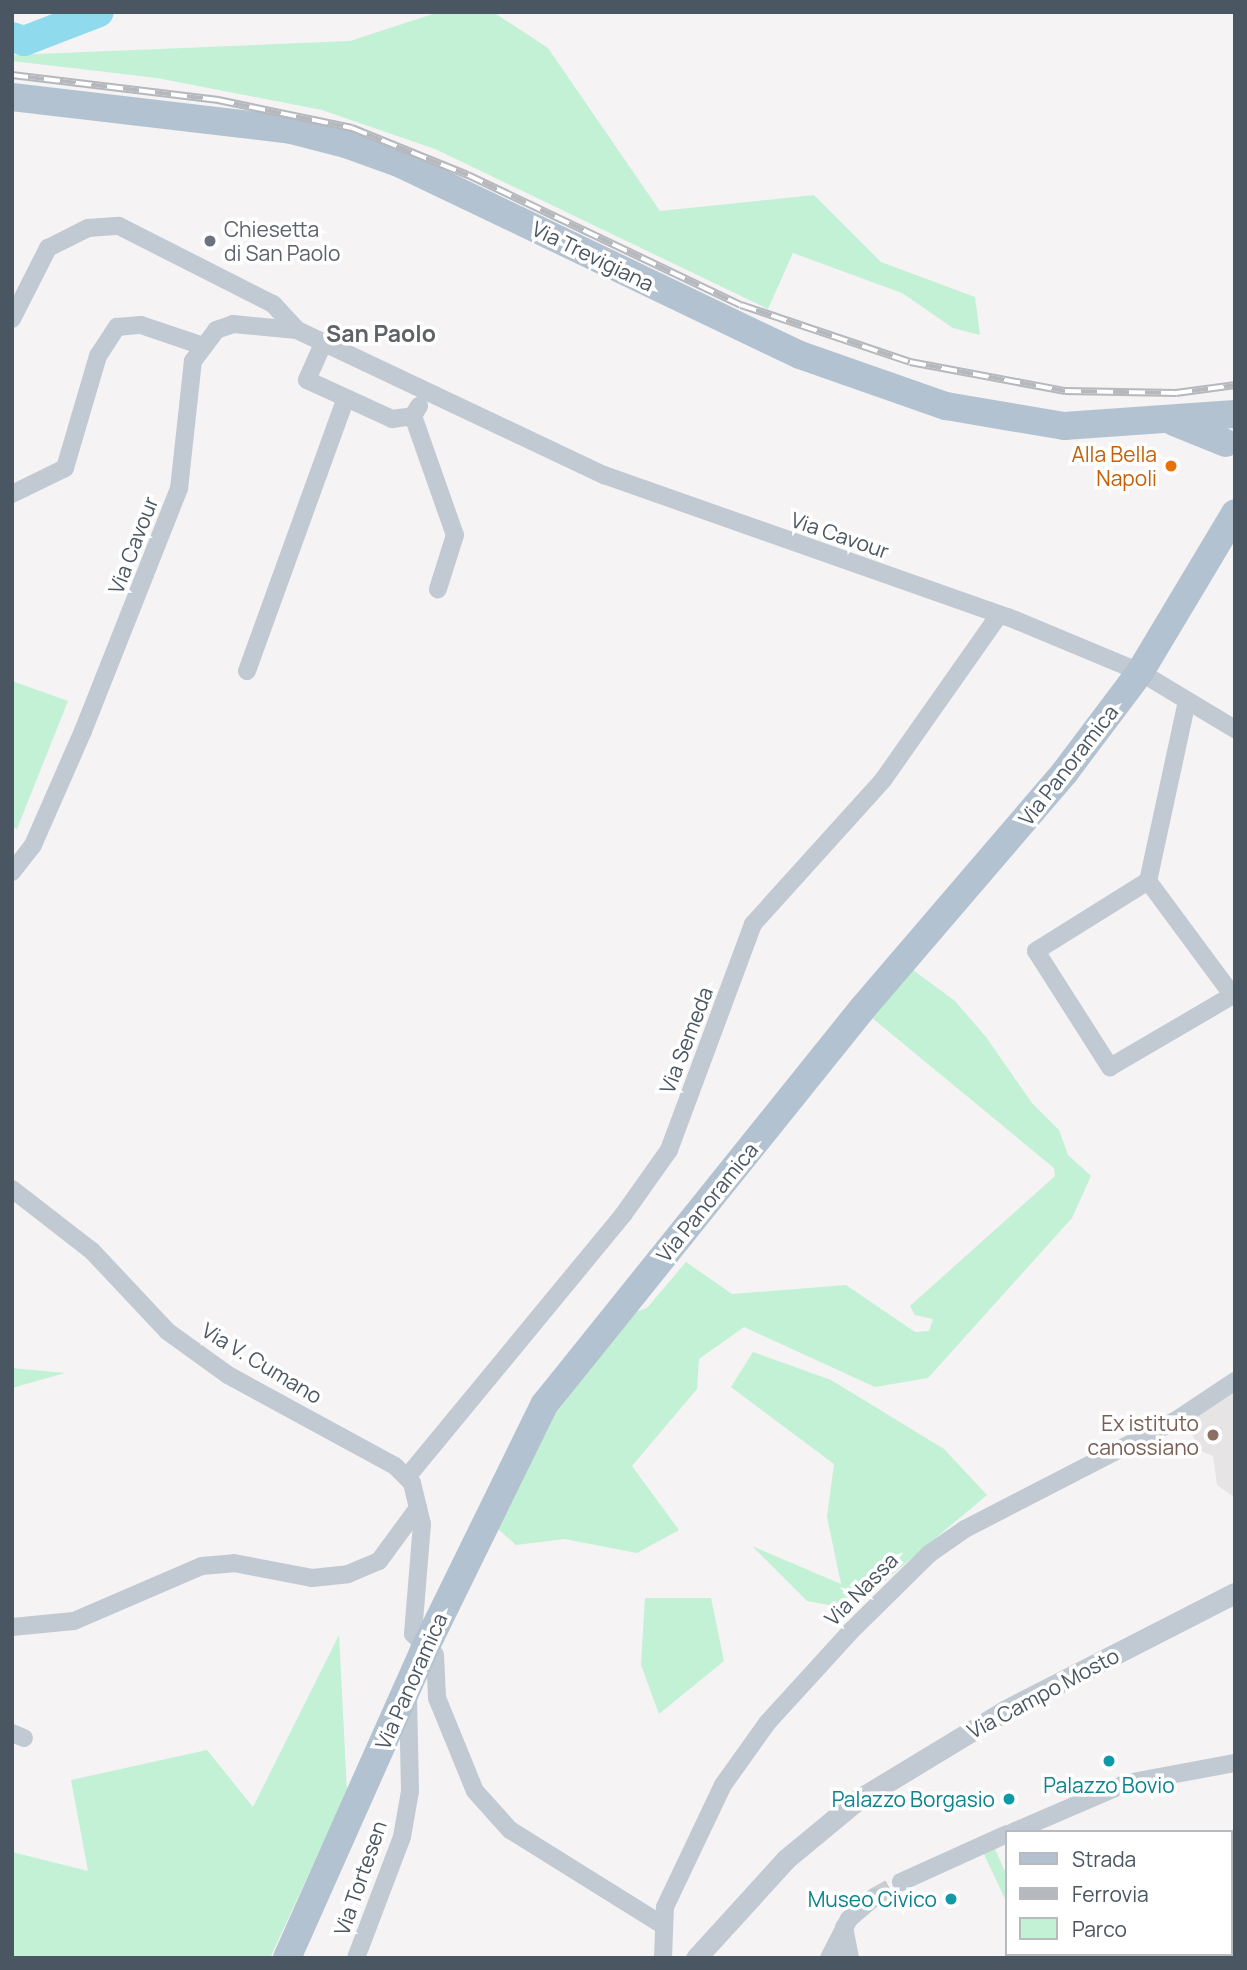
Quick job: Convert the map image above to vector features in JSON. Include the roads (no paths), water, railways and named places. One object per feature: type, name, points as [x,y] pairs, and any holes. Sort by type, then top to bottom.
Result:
[{"type":"main road","name":"Via Trevigiana","points":[[12,97],[291,130],[346,144],[401,164],[800,355],[946,406],[1064,426],[1235,414]]},
{"type":"main road","name":"Via Trevigiana","points":[[1169,420],[1232,443]]},
{"type":"main road","name":"Via Panoramica","points":[[287,1958],[424,1650],[544,1405],[862,1009],[1065,772],[1140,672],[1235,513]]},
{"type":"street","points":[[12,319],[48,248],[88,228],[118,226],[273,304],[297,330]]},
{"type":"street","name":"Via Cavour","points":[[12,872],[33,845],[83,731],[179,489],[193,361],[201,345],[233,324],[297,330],[322,346],[426,394],[642,489],[999,615],[1140,672],[1235,729]]},
{"type":"street","points":[[12,494],[65,468],[98,356],[117,327],[141,325],[201,345]]},
{"type":"street","points":[[322,346],[307,380],[392,419],[414,416]]},
{"type":"street","points":[[426,394],[414,416],[455,535],[438,589]]},
{"type":"street","points":[[247,671],[346,398]]},
{"type":"street","name":"Via Semeda","points":[[407,1477],[623,1215],[669,1150],[753,924],[883,780],[999,615]]},
{"type":"street","points":[[1148,881],[1233,993],[1110,1067],[1037,951],[1148,881],[1187,701]]},
{"type":"street","name":"Via V. Cumano","points":[[12,1189],[92,1251],[167,1331],[228,1375],[407,1477]]},
{"type":"street","name":"Via Nassa","points":[[663,1958],[661,1924],[740,1758],[929,1554],[1000,1508],[1178,1419],[1235,1381]]},
{"type":"street","points":[[407,1477],[418,1508],[421,1579],[413,1634],[424,1650],[435,1655],[437,1698],[466,1772],[494,1814],[661,1924]]},
{"type":"street","points":[[12,1627],[74,1621],[202,1566],[234,1563],[312,1578],[348,1574],[379,1561],[418,1508]]},
{"type":"street","name":"Via Campo Mosto","points":[[696,1958],[786,1859],[856,1801],[1006,1710],[1235,1593]]},
{"type":"street","name":"Via Tortesen","points":[[356,1958],[402,1836],[411,1761],[407,1687]]},
{"type":"street","points":[[1018,1830],[1127,1783],[1235,1763]]},
{"type":"street","points":[[901,1882],[1006,1834]]},
{"type":"street","points":[[829,1958],[844,1927],[874,1897]]},
{"type":"street","points":[[844,1927],[850,1958]]},
{"type":"waterway","points":[[12,37],[24,41],[99,12]]},
{"type":"tunnel","points":[[874,1897],[901,1882]]},
{"type":"railway","points":[[12,75],[218,100],[352,128],[468,175],[741,305],[910,362],[1065,391],[1176,393],[1235,385]]},
{"type":"place","name":"Chiesetta di San Paolo","points":[[210,241]]},
{"type":"place","name":"Alla Bella Napoli","points":[[1171,466]]},
{"type":"place","name":"Ex istituto canossiano","points":[[1213,1435]]},
{"type":"place","name":"Palazzo Bovio","points":[[1109,1761]]},
{"type":"place","name":"Palazzo Borgasio","points":[[1009,1799]]},
{"type":"place","name":"Museo Civico","points":[[951,1899]]},
{"type":"district","name":"San Paolo","points":[[381,333]]}]
